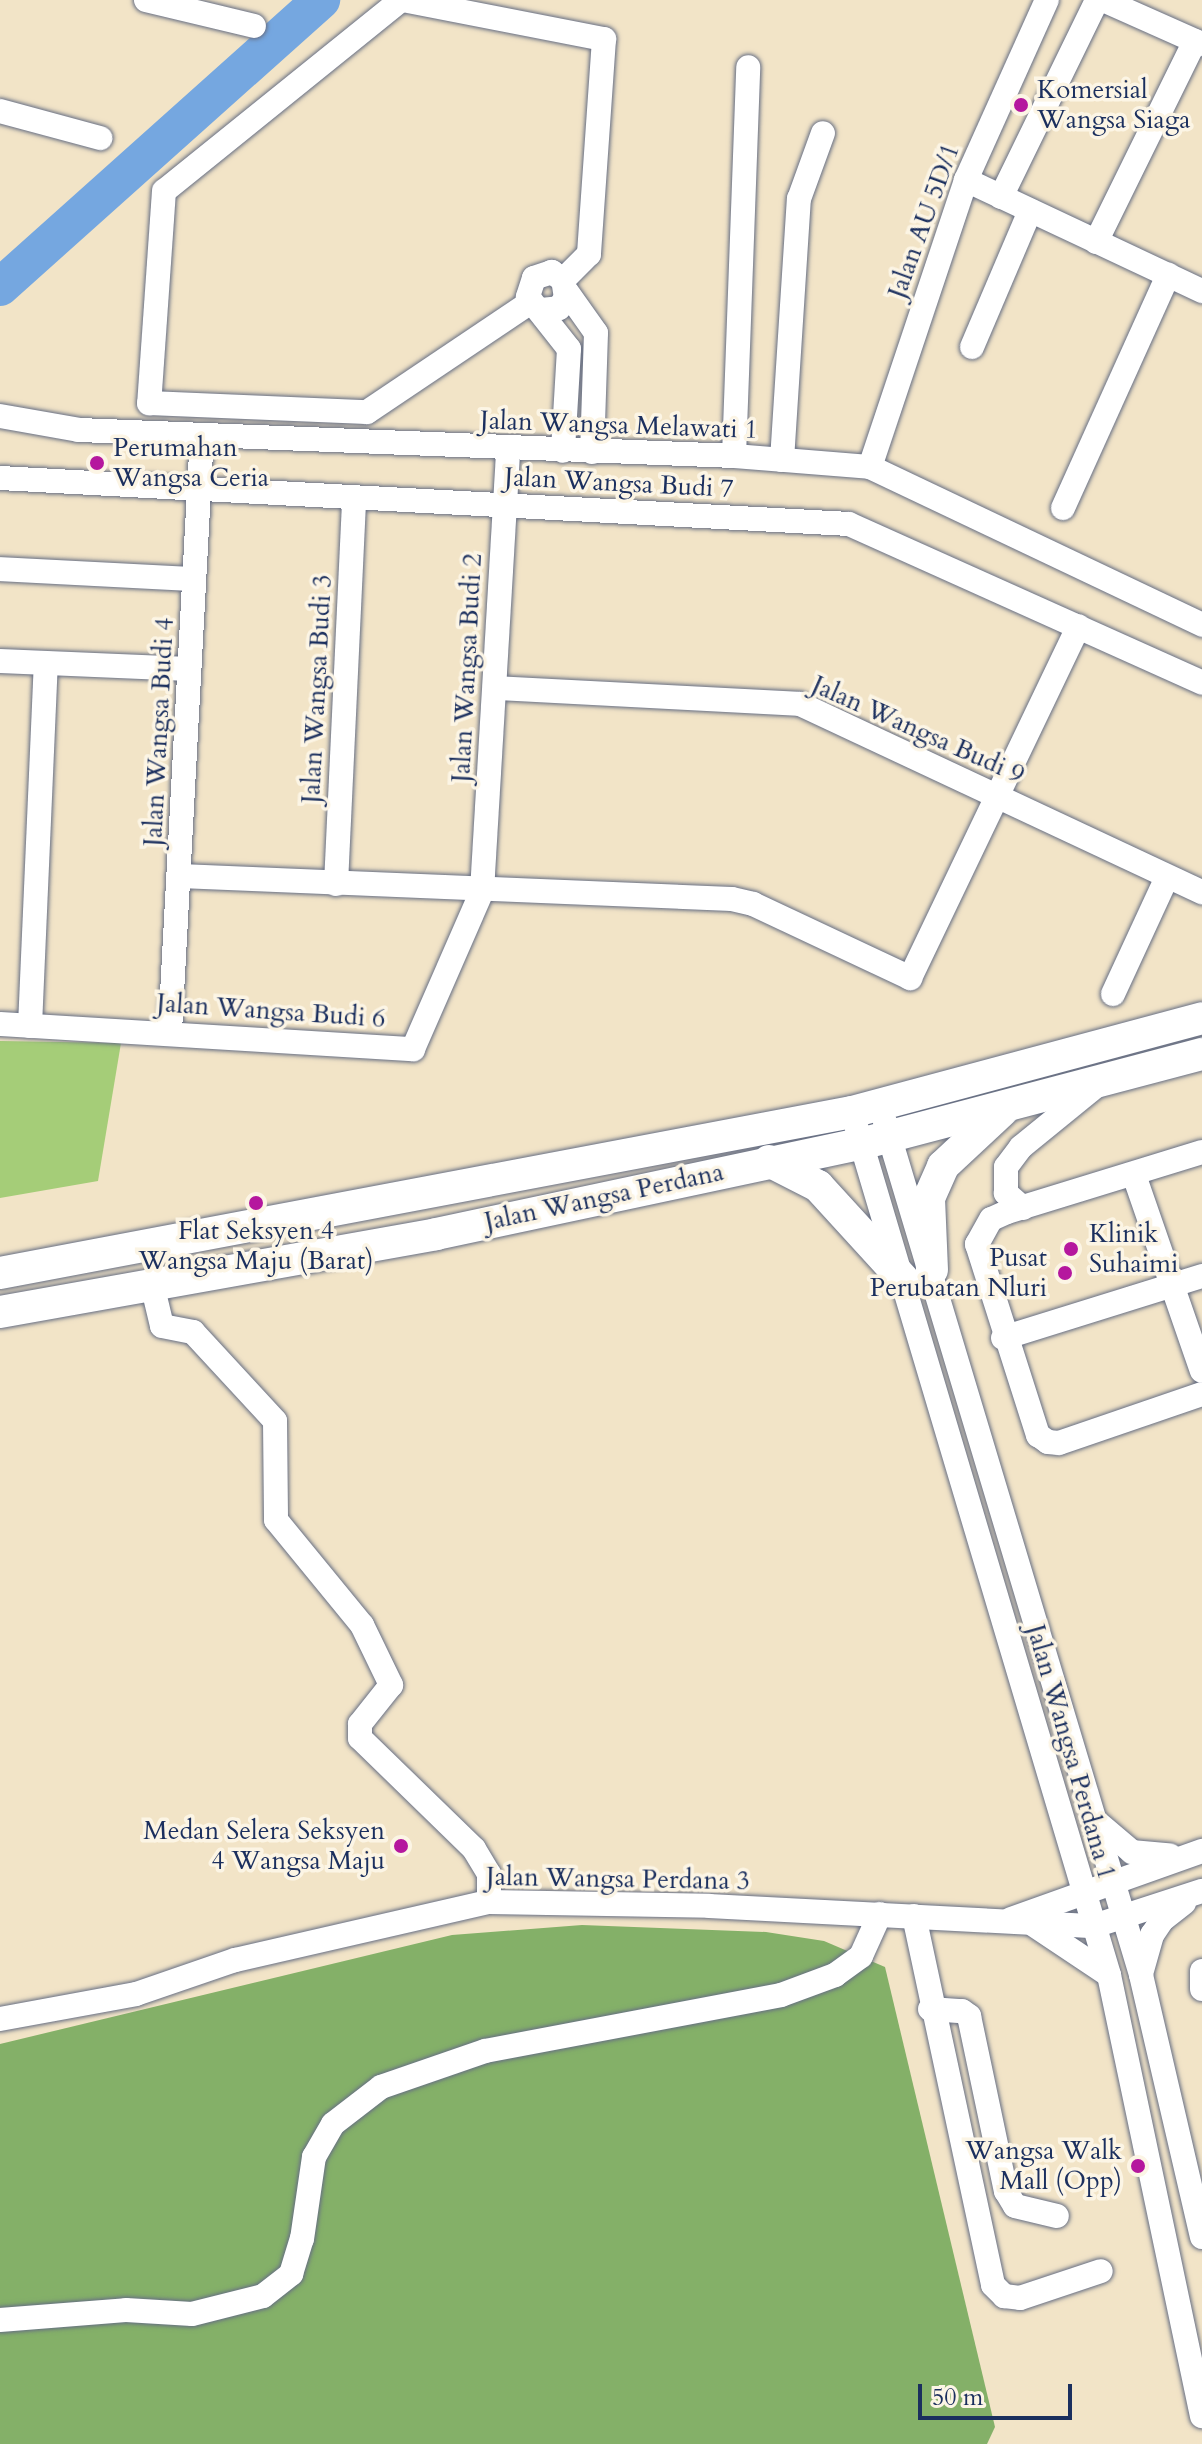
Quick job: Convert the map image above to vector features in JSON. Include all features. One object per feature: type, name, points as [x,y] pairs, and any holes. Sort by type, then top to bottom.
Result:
[{"type":"main road","name":"Jalan Wangsa Perdana","points":[[0,1273],[866,1108],[1202,1018]]},
{"type":"main road","name":"Jalan Wangsa Perdana","points":[[0,1312],[436,1234],[876,1140],[1004,1109],[1106,1078],[1202,1054]]},
{"type":"main road","points":[[918,1274],[929,1198],[943,1166],[1004,1109]]},
{"type":"main road","points":[[769,1161],[818,1186],[918,1274]]},
{"type":"street","points":[[146,0],[254,26]]},
{"type":"street","points":[[146,433],[164,191],[402,0],[604,39],[589,254],[565,286],[559,308],[536,306],[367,412],[149,403]]},
{"type":"street","name":"Jalan AU 5D/1","points":[[870,467],[966,180],[1047,0]]},
{"type":"street","points":[[1001,197],[1100,0],[1199,42],[1096,242]]},
{"type":"street","points":[[734,456],[748,67]]},
{"type":"street","points":[[0,111],[100,138]]},
{"type":"street","points":[[782,460],[799,199],[823,133]]},
{"type":"street","points":[[966,180],[1202,291]]},
{"type":"street","points":[[972,347],[1030,211]]},
{"type":"street","points":[[564,440],[569,349],[536,306],[530,283],[539,274],[552,272],[596,333],[592,452]]},
{"type":"street","points":[[1063,508],[1168,275]]},
{"type":"street","points":[[568,363],[595,365]]},
{"type":"street","name":"Jalan Wangsa Melawati 1","points":[[0,416],[79,430],[537,450],[564,440],[592,452],[734,456],[870,467],[1202,625]]},
{"type":"street","name":"Jalan Wangsa Budi 4","points":[[170,1031],[202,435]]},
{"type":"street","name":"Jalan Wangsa Budi 2","points":[[482,891],[508,449]]},
{"type":"street","name":"Jalan Wangsa Budi 7","points":[[0,478],[849,524],[1202,683]]},
{"type":"street","name":"Jalan Wangsa Budi 3","points":[[336,884],[354,497]]},
{"type":"street","points":[[0,569],[194,579]]},
{"type":"street","points":[[180,876],[744,901],[910,978],[1079,626]]},
{"type":"street","points":[[0,661],[189,669]]},
{"type":"street","points":[[30,1026],[46,663]]},
{"type":"street","name":"Jalan Wangsa Budi 9","points":[[496,688],[800,704],[1202,892]]},
{"type":"street","points":[[1113,994],[1167,877]]},
{"type":"street","name":"Jalan Wangsa Budi 6","points":[[0,1024],[170,1031],[413,1049],[482,891]]},
{"type":"street","points":[[1023,1208],[1006,1193],[1006,1167],[1021,1147],[1106,1078]]},
{"type":"street","name":"Jalan Wangsa Perdana 1","points":[[866,1108],[1097,1822],[1141,1975],[1202,2237]]},
{"type":"street","points":[[1202,1152],[991,1219],[977,1244],[1003,1338],[1038,1435],[1048,1442],[1072,1439],[1202,1394]]},
{"type":"street","points":[[1134,1175],[1202,1371]]},
{"type":"street","name":"Jalan Wangsa Perdana 1","points":[[918,1274],[1083,1890],[1109,1975],[1202,2416]]},
{"type":"street","points":[[1003,1338],[1202,1276]]},
{"type":"street","points":[[152,1284],[162,1326],[193,1332],[275,1421],[276,1520],[362,1625],[391,1685],[360,1724],[360,1738],[474,1849],[489,1874],[489,1902]]},
{"type":"street","points":[[1097,1822],[1132,1852],[1200,1852]]},
{"type":"street","name":"Jalan Wangsa Perdana 3","points":[[1020,1922],[1083,1890],[1200,1852]]},
{"type":"street","points":[[1094,1926],[1201,1892]]},
{"type":"street","points":[[1141,1975],[1162,1920],[1201,1892]]},
{"type":"street","name":"Jalan Wangsa Perdana 3","points":[[0,2019],[136,1994],[250,1956],[489,1902],[880,1914],[1094,1926]]},
{"type":"street","points":[[0,2320],[126,2310],[192,2314],[263,2296],[291,2274],[302,2239],[314,2157],[333,2124],[381,2087],[485,2051],[781,1995],[835,1975],[861,1956],[880,1914]]},
{"type":"street","points":[[914,1916],[930,2009],[993,2285],[1004,2296],[1020,2298],[1101,2271]]},
{"type":"street","points":[[1020,1922],[1109,1975]]},
{"type":"street","points":[[1202,1971],[1202,1989]]},
{"type":"street","points":[[930,2009],[962,2011],[969,2016],[1006,2191],[1015,2206],[1057,2216]]},
{"type":"street","points":[[1171,2261],[1202,2248]]},
{"type":"green space","points":[[0,1041],[121,1043],[98,1181],[0,1198]]},
{"type":"green space","points":[[582,1925],[766,1932],[824,1941],[885,1967],[995,2427],[987,2444],[0,2444],[0,2044],[452,1935]]},
{"type":"waterway","points":[[0,287],[321,0]]},
{"type":"place","name":"Komersial Wangsa Siaga","points":[[1021,105]]},
{"type":"place","name":"Perumahan Wangsa Ceria","points":[[97,463]]},
{"type":"place","name":"Flat Seksyen 4 Wangsa Maju (Barat)","points":[[256,1203]]},
{"type":"place","name":"Klinik Suhaimi","points":[[1071,1249]]},
{"type":"place","name":"Pusat Perubatan Nluri","points":[[1065,1273]]},
{"type":"place","name":"Medan Selera Seksyen 4 Wangsa Maju","points":[[401,1846]]},
{"type":"place","name":"Wangsa Walk Mall (Opp)","points":[[1138,2166]]}]
